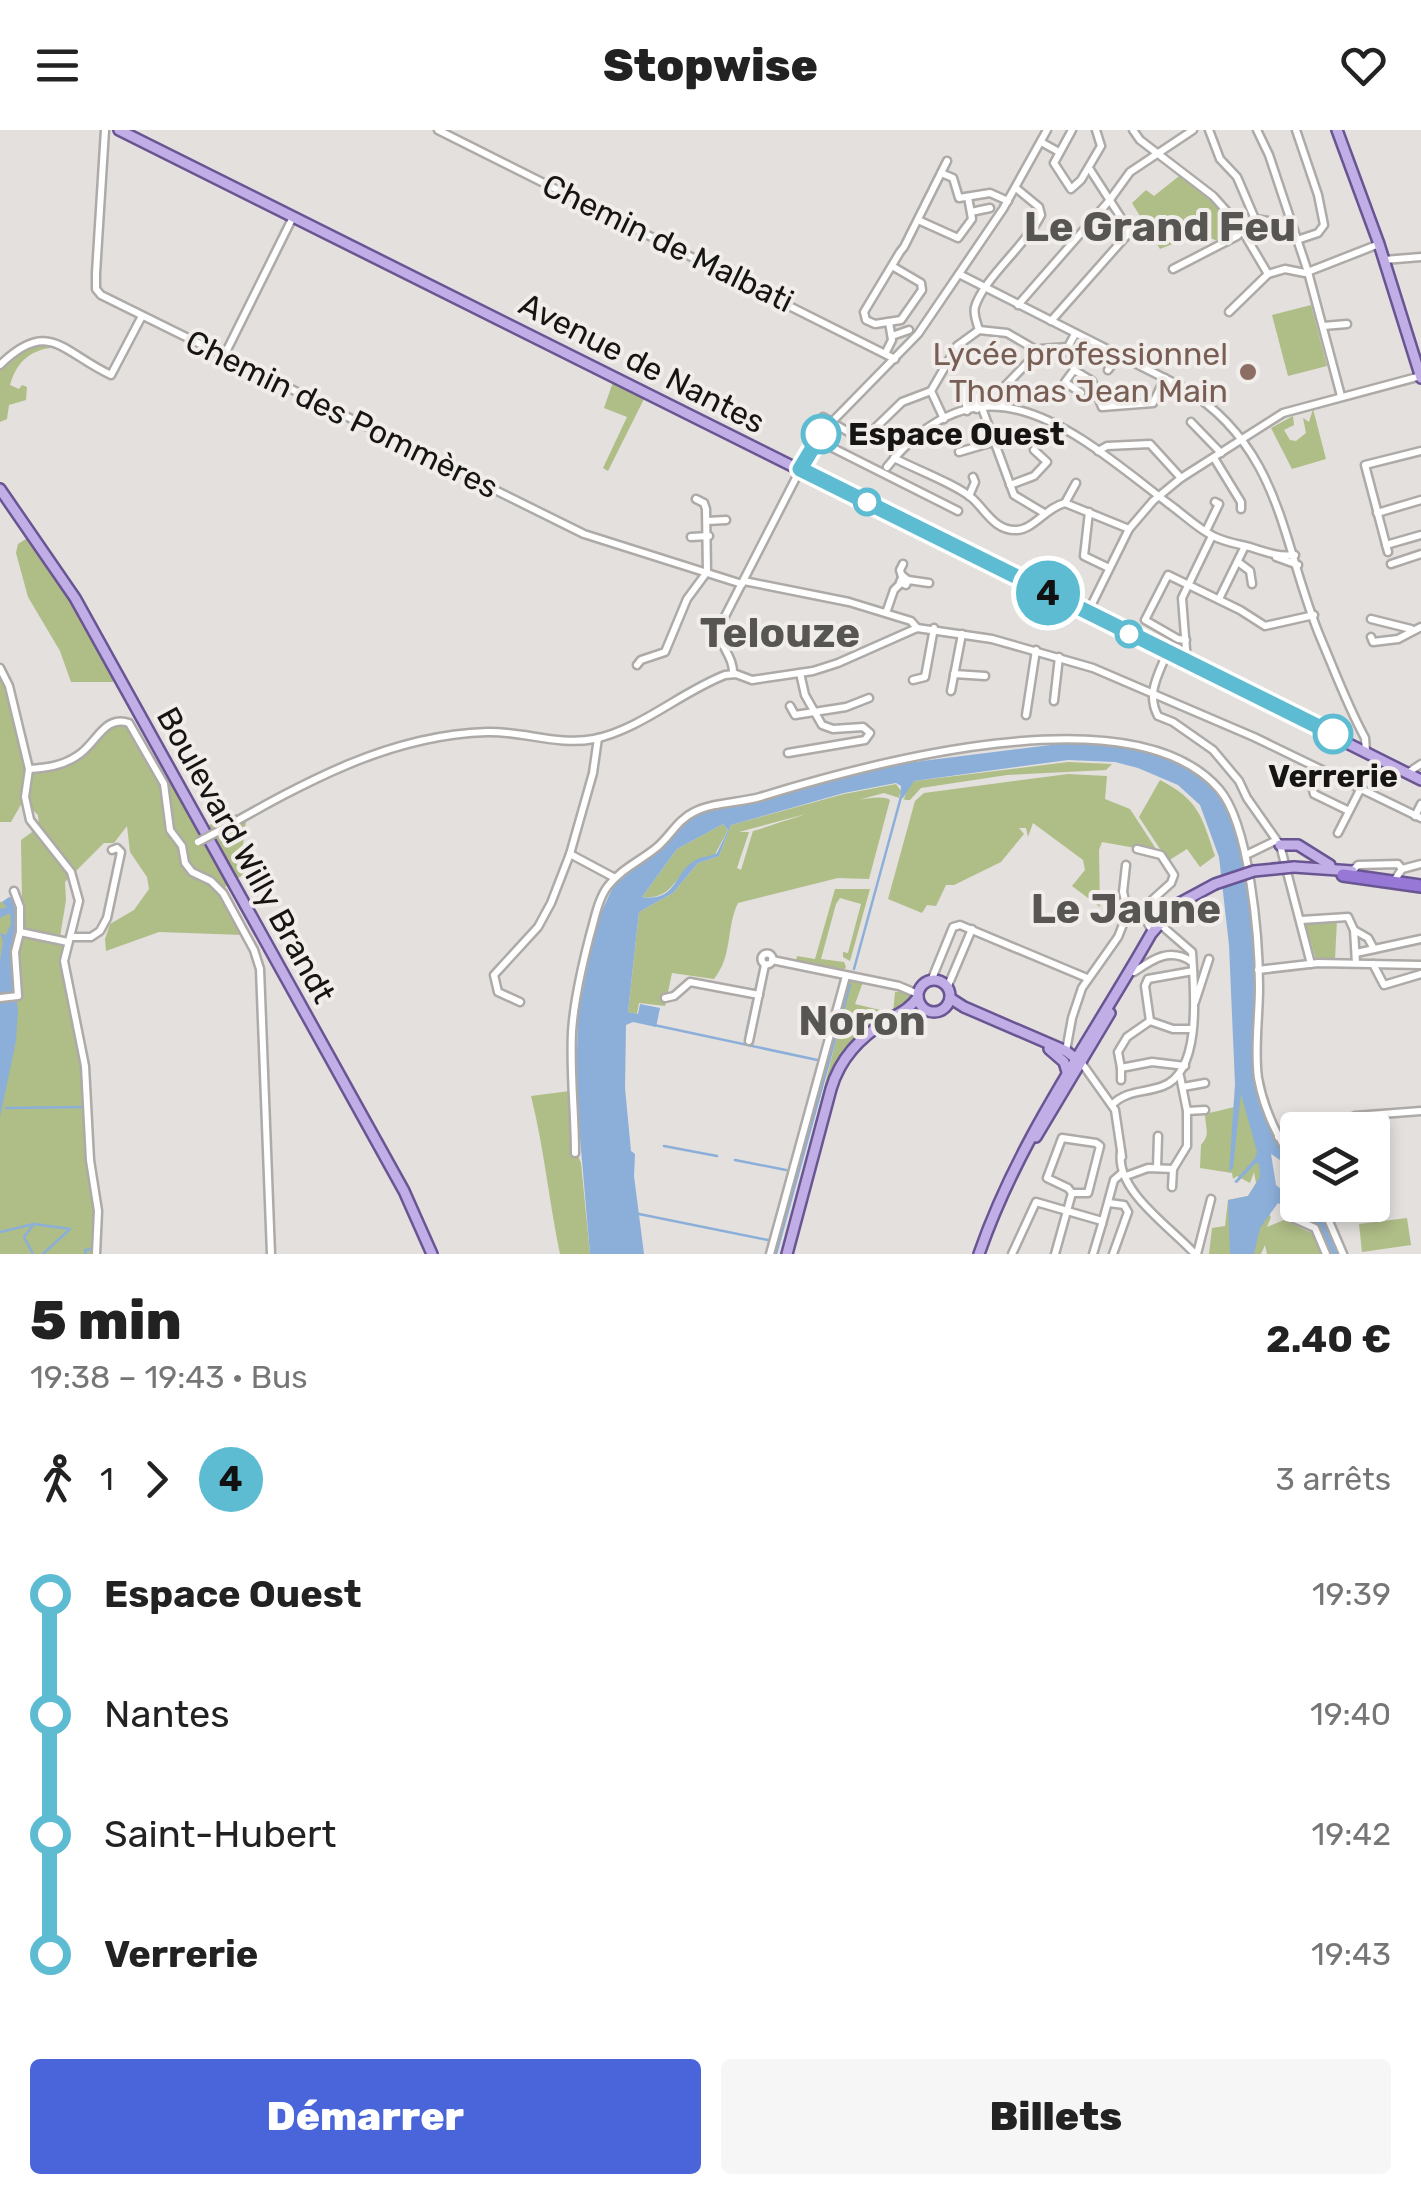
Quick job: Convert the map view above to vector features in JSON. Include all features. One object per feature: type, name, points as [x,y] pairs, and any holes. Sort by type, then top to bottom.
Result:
[{"type":"highway","points":[[1347,872],[1421,883]]},
{"type":"highway","points":[[1401,875],[1421,883]]},
{"type":"main road","name":"Avenue de Nantes","points":[[120,130],[803,466],[1186,662],[1417,772]]},
{"type":"main road","points":[[1336,130],[1384,260],[1421,377]]},
{"type":"main road","name":"Boulevard Willy Brandt","points":[[0,489],[75,598],[404,1191],[432,1254]]},
{"type":"main road","points":[[1277,843],[1298,844],[1323,862],[1347,872]]},
{"type":"main road","points":[[1079,1064],[1086,1041],[1152,932],[1176,905],[1216,886],[1294,869],[1401,875]]},
{"type":"main road","points":[[982,1254],[1010,1174],[1162,926],[1182,906],[1216,886]]},
{"type":"main road","points":[[787,1254],[833,1082],[852,1048],[906,1011],[922,990],[940,982],[948,997],[964,1007],[1067,1045],[1086,1041]]},
{"type":"main road","points":[[922,990],[925,1010]]},
{"type":"main road","points":[[948,997],[1079,1064]]},
{"type":"main road","points":[[876,1029],[916,1010],[936,1012],[948,997]]},
{"type":"main road","points":[[1067,1045],[1079,1064]]},
{"type":"main road","points":[[1049,1049],[1064,1062],[1070,1075]]},
{"type":"street","name":"Chemin des Pommères","points":[[105,130],[96,289],[106,298],[584,534],[706,574],[778,586],[886,613],[911,621],[916,628]]},
{"type":"street","name":"Chemin de Malbati","points":[[438,130],[896,359]]},
{"type":"street","points":[[803,466],[850,404],[918,334],[1008,201],[1047,130]]},
{"type":"street","points":[[1072,130],[1055,165],[1070,188],[1081,180],[1102,144],[1096,130]]},
{"type":"street","points":[[1133,130],[1205,188],[1243,230],[1268,274]]},
{"type":"street","points":[[1018,305],[1132,170],[1194,130]]},
{"type":"street","points":[[1209,130],[1220,159],[1236,177],[1256,219]]},
{"type":"street","points":[[1257,130],[1270,155],[1308,272],[1341,396]]},
{"type":"street","points":[[1296,130],[1324,221],[1318,233],[1297,240]]},
{"type":"street","points":[[1041,142],[1059,152]]},
{"type":"street","points":[[892,266],[923,288],[902,319],[874,324],[864,314],[947,160]]},
{"type":"street","points":[[1051,322],[1128,234],[1088,168]]},
{"type":"street","points":[[942,172],[953,178],[958,198],[992,193],[1008,201]]},
{"type":"street","points":[[979,330],[974,309],[985,288],[1040,219],[1039,208],[1016,188]]},
{"type":"street","points":[[918,220],[958,238],[970,222],[968,197]]},
{"type":"street","points":[[971,212],[990,208]]},
{"type":"street","points":[[224,356],[293,217]]},
{"type":"street","points":[[1173,269],[1223,244],[1256,219],[1268,221],[1277,235]]},
{"type":"street","points":[[1229,312],[1268,274],[1284,269],[1308,272],[1378,244]]},
{"type":"street","points":[[1384,260],[1421,257]]},
{"type":"street","points":[[959,274],[1201,398],[1242,440],[1278,503],[1314,615],[1365,738],[1366,751]]},
{"type":"street","points":[[0,365],[22,345],[36,341],[67,348],[111,375],[142,316]]},
{"type":"street","points":[[886,352],[892,336],[889,322]]},
{"type":"street","points":[[1323,326],[1347,324]]},
{"type":"street","points":[[892,336],[909,330]]},
{"type":"street","points":[[823,417],[856,436],[868,435],[902,402],[931,391],[957,346],[979,330],[1007,333],[1038,352]]},
{"type":"street","points":[[1075,334],[1068,347],[1074,370],[1092,381],[1102,407],[1153,403],[1165,378]]},
{"type":"street","points":[[1002,408],[1002,388],[1038,352],[1049,347],[1068,347]]},
{"type":"street","points":[[1108,370],[1119,355]]},
{"type":"street","points":[[1074,370],[1065,382],[1081,393]]},
{"type":"street","points":[[1088,612],[1129,529],[1180,478],[1284,413],[1421,377]]},
{"type":"street","points":[[967,411],[963,388],[972,386],[1016,498],[1044,513]]},
{"type":"street","points":[[931,391],[944,419]]},
{"type":"street","points":[[887,468],[919,433],[967,411],[1002,408],[1042,416],[1098,450],[1209,533],[1298,565]]},
{"type":"street","points":[[1191,422],[1217,456],[1241,509]]},
{"type":"street","points":[[733,674],[733,663],[719,631],[816,439],[834,424]]},
{"type":"street","points":[[819,442],[958,511]]},
{"type":"street","points":[[959,452],[993,442]]},
{"type":"street","points":[[1098,450],[1150,444],[1180,478]]},
{"type":"street","points":[[1010,485],[1034,476],[1047,462],[1034,450]]},
{"type":"street","points":[[1421,450],[1365,465],[1387,549],[1421,535]]},
{"type":"street","points":[[894,458],[969,496],[985,516],[1011,530],[1022,529],[1065,503],[1076,483]]},
{"type":"street","points":[[969,496],[973,477]]},
{"type":"street","points":[[637,665],[640,660],[665,652],[687,600],[706,574],[707,520],[704,503],[696,499]]},
{"type":"street","points":[[1377,512],[1421,500]]},
{"type":"street","points":[[1186,662],[1182,603],[1219,504],[1214,502]]},
{"type":"street","points":[[1065,503],[1129,529]]},
{"type":"street","points":[[1089,512],[1084,556],[1109,568]]},
{"type":"street","points":[[707,520],[726,520]]},
{"type":"street","points":[[691,537],[708,536]]},
{"type":"street","points":[[1219,599],[1245,546]]},
{"type":"street","points":[[1270,554],[1295,555]]},
{"type":"street","points":[[1391,564],[1421,554]]},
{"type":"street","points":[[1238,562],[1250,571],[1252,584]]},
{"type":"street","points":[[903,564],[903,580]]},
{"type":"street","points":[[1186,640],[1149,625],[1146,618],[1167,576],[1267,626],[1314,615]]},
{"type":"street","points":[[903,580],[929,583]]},
{"type":"street","points":[[886,613],[894,590],[903,580]]},
{"type":"street","points":[[1371,620],[1417,628]]},
{"type":"street","points":[[182,846],[198,842],[315,778],[406,744],[486,732],[546,739],[598,738],[689,691],[733,674],[752,680],[838,663],[916,628],[934,628],[1059,656],[1221,722],[1418,817],[1421,804]]},
{"type":"street","points":[[913,680],[926,677],[934,628]]},
{"type":"street","points":[[1371,637],[1373,642],[1398,639],[1417,628]]},
{"type":"street","points":[[951,691],[962,634]]},
{"type":"street","points":[[1026,715],[1036,650]]},
{"type":"street","points":[[1167,652],[1151,696],[1158,716],[1174,722],[1213,750],[1240,781],[1277,843],[1311,964]]},
{"type":"street","points":[[1054,701],[1059,656]]},
{"type":"street","points":[[0,668],[9,686],[29,769],[25,798],[30,820],[71,872],[77,890],[78,911],[64,960],[85,1066],[90,1160],[98,1211],[96,1254]]},
{"type":"street","points":[[788,753],[869,736],[869,730],[863,727],[825,727],[813,711],[800,672]]},
{"type":"street","points":[[954,674],[984,676]]},
{"type":"street","points":[[790,706],[794,714],[846,707],[869,698]]},
{"type":"street","points":[[29,769],[71,760],[89,748],[110,722],[127,721],[164,784],[170,830],[182,846],[188,868],[223,893],[259,963],[272,1254]]},
{"type":"street","points":[[520,1002],[498,992],[494,975],[544,918],[570,854],[598,738]]},
{"type":"street","points":[[575,1153],[574,1016],[596,914],[603,894],[615,878],[660,844],[686,816],[706,807],[748,800],[891,760],[1073,740],[1146,747],[1197,772],[1226,798],[1246,854],[1250,887],[1258,970],[1258,1076],[1280,1139]]},
{"type":"street","points":[[1318,770],[1311,784],[1314,794],[1349,812]]},
{"type":"street","points":[[1338,834],[1360,790]]},
{"type":"street","points":[[1246,854],[1277,843]]},
{"type":"street","points":[[20,932],[70,939],[94,936],[106,922],[121,852],[117,848],[112,850]]},
{"type":"street","points":[[1137,850],[1161,855],[1174,877],[1142,910]]},
{"type":"street","points":[[570,854],[615,878]]},
{"type":"street","points":[[1401,875],[1421,864]]},
{"type":"street","points":[[1067,1045],[1072,1018],[1088,978],[1118,937],[1129,909],[1123,892],[1126,866]]},
{"type":"street","points":[[0,998],[16,996],[20,906],[14,892]]},
{"type":"street","points":[[1129,909],[1142,910]]},
{"type":"street","points":[[1142,910],[1152,932]]},
{"type":"street","points":[[1301,920],[1344,915],[1350,919],[1356,963]]},
{"type":"street","points":[[749,1041],[769,962],[922,990],[954,926],[972,929],[1011,949],[1038,955],[1053,967],[1088,978]]},
{"type":"street","points":[[1112,1105],[1123,1096],[1164,1086],[1180,1076],[1185,1066],[1194,1003],[1191,950],[1162,926]]},
{"type":"street","points":[[948,997],[972,929]]},
{"type":"street","points":[[1354,930],[1368,938],[1374,949]]},
{"type":"street","points":[[1356,953],[1421,940]]},
{"type":"street","points":[[1134,972],[1167,954],[1180,955],[1193,966]]},
{"type":"street","points":[[1194,1003],[1209,960]]},
{"type":"street","points":[[1258,970],[1311,964],[1421,965]]},
{"type":"street","points":[[1373,964],[1384,985],[1421,974]]},
{"type":"street","points":[[1150,1021],[1148,979],[1193,966]]},
{"type":"street","points":[[770,1254],[846,976]]},
{"type":"street","points":[[665,998],[674,996],[690,982],[759,995]]},
{"type":"street","points":[[1150,1021],[1174,1030],[1192,1030]]},
{"type":"street","points":[[1121,1080],[1119,1048],[1129,1034],[1150,1021]]},
{"type":"street","points":[[1121,1068],[1152,1062],[1185,1066]]},
{"type":"street","points":[[1079,1064],[1112,1105],[1124,1174],[1137,1196],[1196,1254],[1211,1199]]},
{"type":"street","points":[[1172,1187],[1173,1169],[1187,1146],[1187,1111],[1180,1076]]},
{"type":"street","points":[[1183,1087],[1205,1083]]},
{"type":"street","points":[[1187,1111],[1204,1110]]},
{"type":"street","points":[[1390,1113],[1421,1111]]},
{"type":"street","points":[[1157,1168],[1158,1136]]},
{"type":"street","points":[[1062,1138],[1096,1142],[1100,1146],[1088,1192],[1072,1193],[1047,1177],[1062,1138]]},
{"type":"street","points":[[1109,1204],[1124,1206],[1128,1212],[1110,1254],[1094,1253],[1098,1235],[1118,1175],[1173,1169]]},
{"type":"street","points":[[1055,1254],[1072,1193]]},
{"type":"street","points":[[1015,1253],[1035,1203],[1102,1223]]},
{"type":"street","points":[[1301,1222],[1315,1228],[1326,1254]]},
{"type":"street","points":[[1329,1222],[1343,1254]]},
{"type":"green space","points":[[1183,173],[1238,229],[1236,234],[1221,242],[1207,237],[1194,242],[1185,239],[1160,249],[1132,203],[1146,190],[1154,196]]},
{"type":"green space","points":[[1311,305],[1327,366],[1288,376],[1272,315]]},
{"type":"green space","points":[[35,343],[57,347],[33,353],[21,363],[10,385],[27,387],[26,400],[9,405],[7,419],[0,422],[0,366],[21,348]]},
{"type":"green space","points":[[613,382],[645,397],[608,471],[603,468],[627,417],[604,408]]},
{"type":"green space","points":[[1313,409],[1326,459],[1292,469],[1271,428],[1293,416],[1294,425],[1284,430],[1290,440],[1296,441],[1306,433],[1303,418],[1309,422]]},
{"type":"green space","points":[[29,537],[116,682],[71,682],[60,651],[28,597],[16,553],[18,544]]},
{"type":"green space","points":[[0,670],[7,684],[25,768],[30,771],[81,756],[104,731],[119,723],[128,725],[161,785],[170,781],[205,827],[231,815],[247,813],[241,861],[244,874],[219,891],[244,935],[159,932],[106,951],[110,924],[134,910],[149,889],[147,877],[130,852],[127,826],[114,843],[104,843],[65,882],[60,937],[87,1069],[98,1190],[97,1254],[0,1254],[0,902],[22,900],[21,840],[39,827],[38,815],[23,801],[11,822],[0,822]]},
{"type":"green space","points":[[1068,762],[1112,764],[1106,770],[1007,775],[921,788],[910,800],[906,800],[884,793],[854,801],[890,800],[869,879],[838,878],[738,903],[724,961],[714,979],[672,973],[665,1006],[639,1003],[637,1014],[628,1012],[639,912],[673,893],[698,863],[719,856],[731,825],[896,784],[901,791],[899,797],[904,799],[914,781]],"holes":[[[810,813],[753,831],[741,870],[737,868],[749,832],[739,832]]]},
{"type":"green space","points":[[1068,774],[1107,776],[1105,799],[1130,809],[1158,852],[1102,842],[1100,907],[1072,886],[1085,870],[1083,860],[1033,823],[1028,837],[1026,828],[1019,828],[1024,834],[1001,862],[954,885],[946,885],[936,906],[927,905],[922,913],[888,899],[915,801],[924,793]]},
{"type":"green space","points":[[1160,780],[1183,795],[1202,820],[1215,856],[1200,867],[1187,849],[1168,861],[1139,817]]},
{"type":"green space","points":[[723,824],[728,830],[714,856],[692,863],[659,896],[642,897],[677,849]]},
{"type":"green space","points":[[835,889],[870,889],[850,961],[843,957],[843,952],[848,953],[861,904],[840,898],[836,904],[821,959],[844,962],[843,971],[796,961],[797,956],[815,959]]},
{"type":"green space","points":[[1337,919],[1335,960],[1316,960],[1305,922]]},
{"type":"green space","points":[[850,979],[863,982],[855,1004],[893,1013],[895,992],[899,992],[896,990],[909,992],[914,999],[911,1003],[907,1001],[910,1005],[874,1025],[826,1085],[804,1167],[850,985],[828,1062],[824,1061]]},
{"type":"green space","points":[[570,1091],[570,1154],[578,1156],[581,1163],[590,1254],[560,1254],[531,1096]]},
{"type":"green space","points":[[1240,1092],[1268,1188],[1264,1208],[1271,1217],[1267,1227],[1288,1222],[1318,1236],[1325,1254],[1267,1254],[1265,1245],[1261,1254],[1209,1254],[1212,1228],[1225,1226],[1228,1200],[1248,1196],[1256,1183],[1254,1172],[1250,1183],[1237,1176],[1233,1179],[1232,1173],[1200,1168],[1201,1145],[1207,1134],[1205,1114],[1239,1106]]},
{"type":"green space","points":[[1407,1218],[1411,1245],[1362,1252],[1359,1224]]},
{"type":"water","points":[[1059,744],[1099,745],[1164,757],[1201,776],[1215,790],[1228,809],[1244,858],[1256,967],[1255,1081],[1280,1146],[1280,1160],[1271,1154],[1280,1204],[1260,1228],[1254,1254],[1230,1254],[1228,1200],[1248,1196],[1260,1177],[1256,1163],[1234,1182],[1257,1152],[1241,1094],[1233,1168],[1229,1172],[1235,1084],[1229,945],[1219,857],[1200,805],[1178,785],[1138,768],[1115,762],[1068,760],[914,781],[903,798],[901,786],[896,783],[844,793],[731,825],[719,856],[698,863],[673,893],[639,912],[628,1012],[638,1014],[640,1004],[660,1008],[656,1027],[633,1022],[626,1025],[625,1088],[644,1254],[590,1254],[576,1091],[578,1013],[597,921],[614,885],[661,848],[689,818],[822,780],[898,764]],"holes":[[[723,824],[728,830],[717,853],[687,866],[662,895],[642,897],[677,849]]]},
{"type":"water","points":[[9,897],[17,900],[12,966],[18,1011],[16,1041],[0,1117],[0,933],[6,935],[11,924],[10,913],[0,918],[0,909],[7,907],[2,902]]},
{"type":"water","points":[[1329,1222],[1341,1254],[1328,1254],[1315,1223]]},
{"type":"waterway","points":[[854,969],[901,797]]},
{"type":"waterway","points":[[755,993],[761,966]]},
{"type":"waterway","points":[[763,993],[768,967]]},
{"type":"waterway","points":[[776,1254],[850,985]]},
{"type":"waterway","points":[[746,1034],[754,997]]},
{"type":"waterway","points":[[754,1035],[762,997]]},
{"type":"waterway","points":[[654,1025],[822,1061]]},
{"type":"waterway","points":[[6,1108],[83,1107]]},
{"type":"waterway","points":[[664,1146],[717,1156]]},
{"type":"waterway","points":[[735,1160],[786,1170]]},
{"type":"waterway","points":[[639,1214],[773,1241]]},
{"type":"waterway","points":[[0,1232],[34,1224],[70,1229],[43,1254]]},
{"type":"waterway","points":[[33,1254],[24,1237],[34,1224]]},
{"type":"waterway","points":[[86,1254],[85,1250],[93,1249]]},
{"type":"bus line","name":"4","points":[[821,434],[800,469],[1333,734]]},
{"type":"place","name":"Lycée professionnel Thomas Jean Main","points":[[1248,372]]},
{"type":"place","name":"Espace Ouest","points":[[821,434]]},
{"type":"place","name":"Verrerie","points":[[1333,734]]},
{"type":"district","name":"Le Grand Feu","points":[[1160,227]]},
{"type":"district","name":"Telouze","points":[[780,633]]},
{"type":"district","name":"Le Jaune","points":[[1126,909]]},
{"type":"district","name":"Noron","points":[[862,1021]]}]
